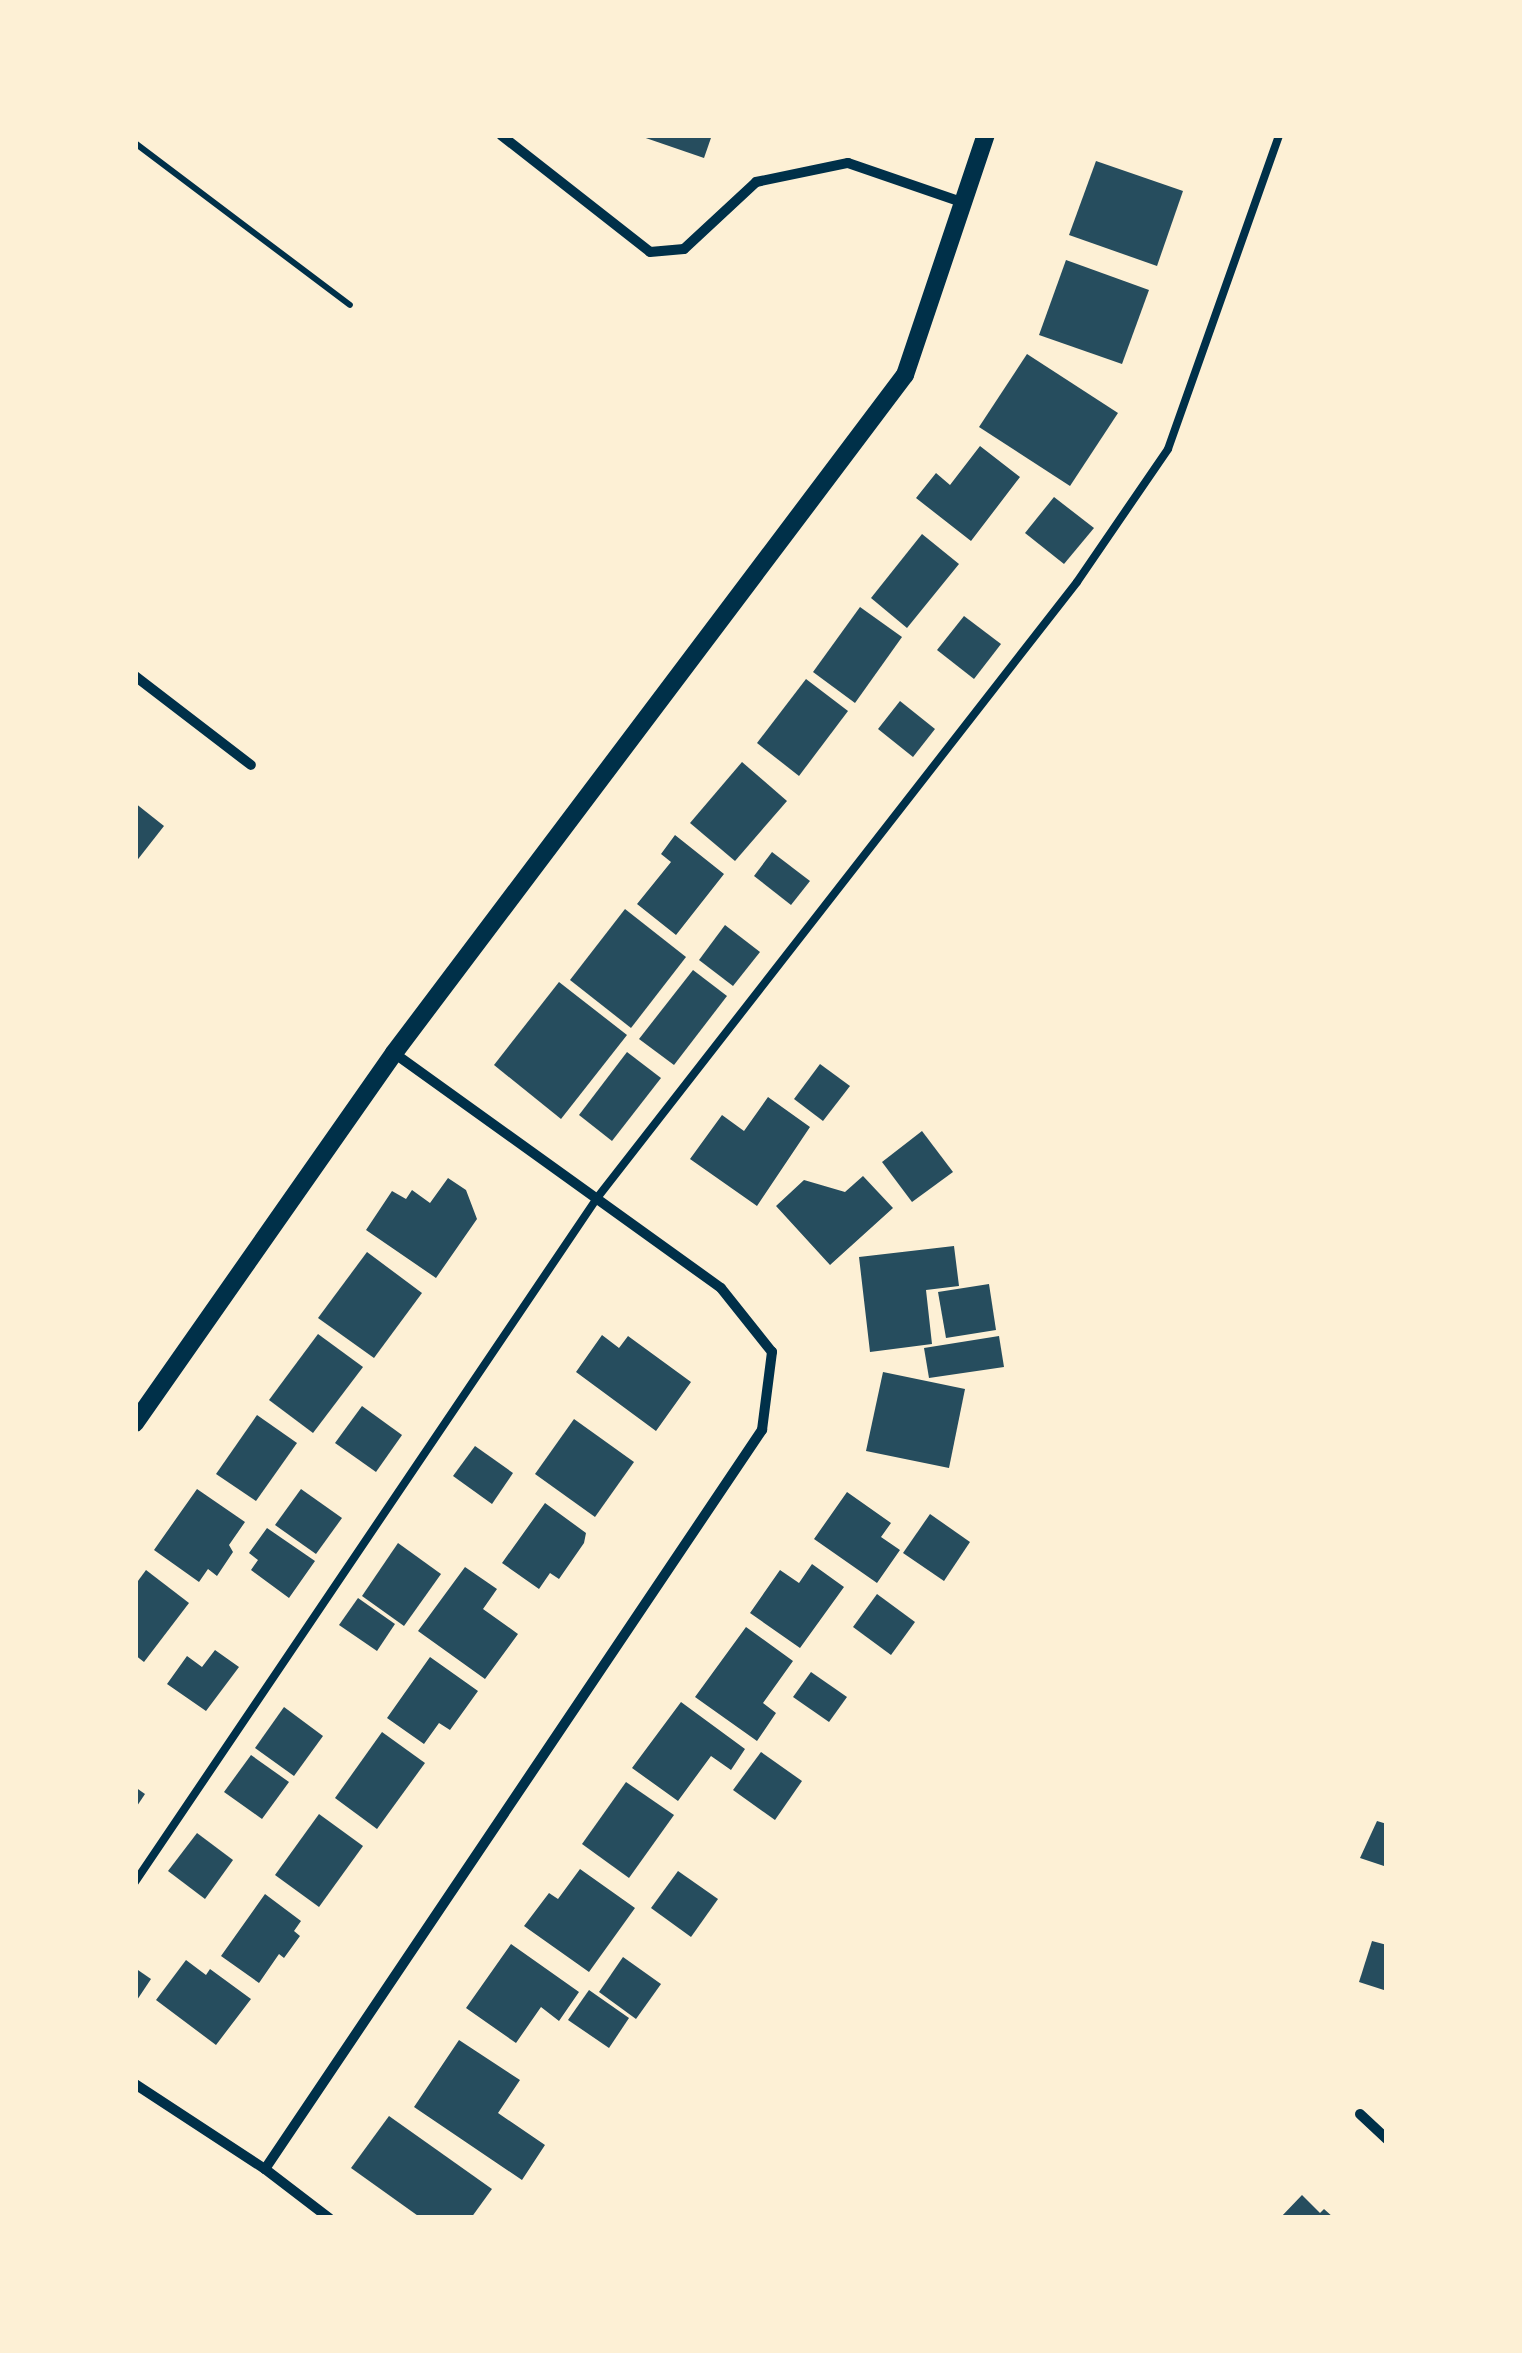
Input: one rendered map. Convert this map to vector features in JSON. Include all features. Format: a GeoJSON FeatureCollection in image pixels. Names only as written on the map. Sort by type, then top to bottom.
{"type":"FeatureCollection","features":[{"type":"Feature","properties":{"kind":"street"},"geometry":{"type":"LineString","coordinates":[[502,135],[650,252],[684,249],[756,182],[848,163],[964,203]]}},
{"type":"Feature","properties":{"kind":"street"},"geometry":{"type":"LineString","coordinates":[[135,1422],[394,1053],[905,375],[986,135]]}},
{"type":"Feature","properties":{"kind":"street"},"geometry":{"type":"LineString","coordinates":[[135,676],[251,766]]}},
{"type":"Feature","properties":{"kind":"street"},"geometry":{"type":"LineString","coordinates":[[265,2169],[762,1430],[772,1352],[721,1288],[394,1053]]}},
{"type":"Feature","properties":{"kind":"street"},"geometry":{"type":"LineString","coordinates":[[135,2084],[265,2169],[329,2218]]}},
{"type":"Feature","properties":{"kind":"street"},"geometry":{"type":"LineString","coordinates":[[1360,2114],[1387,2139]]}},
{"type":"Feature","properties":{"kind":"lane"},"geometry":{"type":"LineString","coordinates":[[135,1882],[597,1198],[1077,582],[1168,449],[1279,135]]}},
{"type":"Feature","properties":{"kind":"path"},"geometry":{"type":"LineString","coordinates":[[135,142],[350,305]]}},
{"type":"Feature","properties":{"kind":"building"},"geometry":{"type":"Polygon","coordinates":[[[637,135],[712,135],[704,158],[637,135]]]}},
{"type":"Feature","properties":{"kind":"building"},"geometry":{"type":"Polygon","coordinates":[[[1096,161],[1183,191],[1157,266],[1069,235],[1096,161]]]}},
{"type":"Feature","properties":{"kind":"building"},"geometry":{"type":"Polygon","coordinates":[[[1066,260],[1149,290],[1122,364],[1039,335],[1066,260]]]}},
{"type":"Feature","properties":{"kind":"building"},"geometry":{"type":"Polygon","coordinates":[[[1027,354],[1118,413],[1070,486],[979,427],[1027,354]]]}},
{"type":"Feature","properties":{"kind":"building"},"geometry":{"type":"Polygon","coordinates":[[[980,446],[1020,477],[971,541],[916,498],[936,473],[950,485],[980,446]]]}},
{"type":"Feature","properties":{"kind":"building"},"geometry":{"type":"Polygon","coordinates":[[[1054,497],[1094,528],[1064,564],[1025,533],[1054,497]]]}},
{"type":"Feature","properties":{"kind":"building"},"geometry":{"type":"Polygon","coordinates":[[[922,534],[959,564],[907,628],[871,598],[922,534]]]}},
{"type":"Feature","properties":{"kind":"building"},"geometry":{"type":"Polygon","coordinates":[[[860,607],[902,637],[855,703],[813,672],[860,607]]]}},
{"type":"Feature","properties":{"kind":"building"},"geometry":{"type":"Polygon","coordinates":[[[964,616],[1001,644],[974,679],[937,650],[964,616]]]}},
{"type":"Feature","properties":{"kind":"building"},"geometry":{"type":"Polygon","coordinates":[[[806,679],[848,711],[799,776],[757,743],[806,679]]]}},
{"type":"Feature","properties":{"kind":"building"},"geometry":{"type":"Polygon","coordinates":[[[900,701],[935,729],[913,757],[878,729],[900,701]]]}},
{"type":"Feature","properties":{"kind":"building"},"geometry":{"type":"Polygon","coordinates":[[[742,762],[787,801],[735,861],[690,823],[742,762]]]}},
{"type":"Feature","properties":{"kind":"building"},"geometry":{"type":"Polygon","coordinates":[[[135,803],[164,826],[135,863],[135,803]]]}},
{"type":"Feature","properties":{"kind":"building"},"geometry":{"type":"Polygon","coordinates":[[[675,835],[724,874],[676,935],[637,904],[671,862],[661,854],[675,835]]]}},
{"type":"Feature","properties":{"kind":"building"},"geometry":{"type":"Polygon","coordinates":[[[772,852],[810,881],[791,905],[754,876],[772,852]]]}},
{"type":"Feature","properties":{"kind":"building"},"geometry":{"type":"Polygon","coordinates":[[[625,909],[686,957],[631,1028],[570,980],[625,909]]]}},
{"type":"Feature","properties":{"kind":"building"},"geometry":{"type":"Polygon","coordinates":[[[725,925],[760,952],[733,986],[699,960],[725,925]]]}},
{"type":"Feature","properties":{"kind":"building"},"geometry":{"type":"Polygon","coordinates":[[[693,970],[727,996],[674,1065],[639,1039],[693,970]]]}},
{"type":"Feature","properties":{"kind":"building"},"geometry":{"type":"Polygon","coordinates":[[[559,982],[627,1035],[561,1119],[494,1065],[559,982]]]}},
{"type":"Feature","properties":{"kind":"building"},"geometry":{"type":"Polygon","coordinates":[[[627,1052],[661,1078],[612,1141],[579,1115],[627,1052]]]}},
{"type":"Feature","properties":{"kind":"building"},"geometry":{"type":"Polygon","coordinates":[[[820,1064],[850,1086],[823,1121],[794,1099],[820,1064]]]}},
{"type":"Feature","properties":{"kind":"building"},"geometry":{"type":"Polygon","coordinates":[[[768,1097],[810,1127],[757,1206],[690,1159],[722,1115],[744,1131],[768,1097]]]}},
{"type":"Feature","properties":{"kind":"building"},"geometry":{"type":"Polygon","coordinates":[[[922,1131],[953,1172],[912,1202],[882,1162],[922,1131]]]}},
{"type":"Feature","properties":{"kind":"building"},"geometry":{"type":"Polygon","coordinates":[[[863,1176],[893,1208],[830,1265],[776,1206],[804,1180],[845,1192],[863,1176]]]}},
{"type":"Feature","properties":{"kind":"building"},"geometry":{"type":"Polygon","coordinates":[[[448,1178],[466,1190],[477,1219],[436,1278],[366,1230],[392,1191],[406,1199],[412,1190],[430,1203],[448,1178]]]}},
{"type":"Feature","properties":{"kind":"building"},"geometry":{"type":"Polygon","coordinates":[[[954,1246],[959,1286],[926,1290],[932,1344],[870,1352],[859,1257],[954,1246]]]}},
{"type":"Feature","properties":{"kind":"building"},"geometry":{"type":"Polygon","coordinates":[[[367,1252],[422,1293],[374,1358],[318,1318],[367,1252]]]}},
{"type":"Feature","properties":{"kind":"building"},"geometry":{"type":"Polygon","coordinates":[[[989,1284],[996,1330],[946,1338],[938,1292],[989,1284]]]}},
{"type":"Feature","properties":{"kind":"building"},"geometry":{"type":"Polygon","coordinates":[[[318,1334],[363,1367],[313,1433],[269,1400],[318,1334]]]}},
{"type":"Feature","properties":{"kind":"building"},"geometry":{"type":"Polygon","coordinates":[[[602,1335],[619,1348],[628,1336],[691,1382],[656,1431],[576,1372],[602,1335]]]}},
{"type":"Feature","properties":{"kind":"building"},"geometry":{"type":"Polygon","coordinates":[[[999,1336],[1004,1367],[929,1378],[924,1348],[999,1336]]]}},
{"type":"Feature","properties":{"kind":"building"},"geometry":{"type":"Polygon","coordinates":[[[883,1372],[965,1389],[949,1468],[866,1451],[883,1372]]]}},
{"type":"Feature","properties":{"kind":"building"},"geometry":{"type":"Polygon","coordinates":[[[362,1406],[402,1435],[376,1472],[335,1443],[362,1406]]]}},
{"type":"Feature","properties":{"kind":"building"},"geometry":{"type":"Polygon","coordinates":[[[257,1415],[297,1443],[256,1501],[216,1474],[257,1415]]]}},
{"type":"Feature","properties":{"kind":"building"},"geometry":{"type":"Polygon","coordinates":[[[574,1419],[634,1462],[595,1517],[535,1474],[574,1419]]]}},
{"type":"Feature","properties":{"kind":"building"},"geometry":{"type":"Polygon","coordinates":[[[475,1446],[513,1473],[492,1504],[453,1476],[475,1446]]]}},
{"type":"Feature","properties":{"kind":"building"},"geometry":{"type":"Polygon","coordinates":[[[197,1489],[245,1522],[229,1545],[233,1552],[217,1576],[208,1569],[199,1582],[154,1550],[197,1489]]]}},
{"type":"Feature","properties":{"kind":"building"},"geometry":{"type":"Polygon","coordinates":[[[301,1489],[342,1518],[316,1554],[275,1525],[301,1489]]]}},
{"type":"Feature","properties":{"kind":"building"},"geometry":{"type":"Polygon","coordinates":[[[847,1492],[891,1523],[881,1537],[900,1550],[877,1583],[814,1539],[847,1492]]]}},
{"type":"Feature","properties":{"kind":"building"},"geometry":{"type":"Polygon","coordinates":[[[545,1503],[586,1533],[584,1543],[559,1579],[550,1573],[539,1589],[502,1563],[545,1503]]]}},
{"type":"Feature","properties":{"kind":"building"},"geometry":{"type":"Polygon","coordinates":[[[930,1514],[970,1542],[944,1581],[903,1553],[930,1514]]]}},
{"type":"Feature","properties":{"kind":"building"},"geometry":{"type":"Polygon","coordinates":[[[267,1528],[315,1561],[289,1598],[251,1570],[258,1560],[249,1553],[267,1528]]]}},
{"type":"Feature","properties":{"kind":"building"},"geometry":{"type":"Polygon","coordinates":[[[398,1543],[441,1574],[404,1626],[362,1596],[398,1543]]]}},
{"type":"Feature","properties":{"kind":"building"},"geometry":{"type":"Polygon","coordinates":[[[812,1564],[844,1587],[800,1648],[750,1613],[780,1570],[799,1583],[812,1564]]]}},
{"type":"Feature","properties":{"kind":"building"},"geometry":{"type":"Polygon","coordinates":[[[465,1567],[497,1589],[483,1609],[518,1634],[485,1679],[418,1631],[465,1567]]]}},
{"type":"Feature","properties":{"kind":"building"},"geometry":{"type":"Polygon","coordinates":[[[146,1570],[189,1603],[144,1662],[135,1655],[135,1585],[146,1570]]]}},
{"type":"Feature","properties":{"kind":"building"},"geometry":{"type":"Polygon","coordinates":[[[877,1594],[915,1622],[891,1655],[853,1627],[877,1594]]]}},
{"type":"Feature","properties":{"kind":"building"},"geometry":{"type":"Polygon","coordinates":[[[358,1598],[395,1624],[377,1651],[339,1625],[358,1598]]]}},
{"type":"Feature","properties":{"kind":"building"},"geometry":{"type":"Polygon","coordinates":[[[746,1627],[793,1661],[763,1703],[776,1713],[757,1741],[695,1697],[746,1627]]]}},
{"type":"Feature","properties":{"kind":"building"},"geometry":{"type":"Polygon","coordinates":[[[215,1650],[239,1667],[206,1711],[167,1684],[187,1656],[202,1667],[215,1650]]]}},
{"type":"Feature","properties":{"kind":"building"},"geometry":{"type":"Polygon","coordinates":[[[430,1657],[478,1691],[450,1730],[439,1723],[424,1744],[387,1718],[430,1657]]]}},
{"type":"Feature","properties":{"kind":"building"},"geometry":{"type":"Polygon","coordinates":[[[811,1672],[847,1697],[829,1722],[793,1697],[811,1672]]]}},
{"type":"Feature","properties":{"kind":"building"},"geometry":{"type":"Polygon","coordinates":[[[681,1702],[745,1749],[731,1770],[711,1756],[678,1801],[632,1768],[681,1702]]]}},
{"type":"Feature","properties":{"kind":"building"},"geometry":{"type":"Polygon","coordinates":[[[284,1707],[323,1736],[294,1776],[255,1748],[284,1707]]]}},
{"type":"Feature","properties":{"kind":"building"},"geometry":{"type":"Polygon","coordinates":[[[382,1732],[425,1763],[377,1829],[335,1798],[382,1732]]]}},
{"type":"Feature","properties":{"kind":"building"},"geometry":{"type":"Polygon","coordinates":[[[761,1752],[802,1781],[775,1820],[733,1790],[761,1752]]]}},
{"type":"Feature","properties":{"kind":"building"},"geometry":{"type":"Polygon","coordinates":[[[251,1755],[289,1782],[262,1819],[224,1792],[251,1755]]]}},
{"type":"Feature","properties":{"kind":"building"},"geometry":{"type":"Polygon","coordinates":[[[626,1782],[674,1815],[629,1878],[582,1844],[626,1782]]]}},
{"type":"Feature","properties":{"kind":"building"},"geometry":{"type":"Polygon","coordinates":[[[135,1787],[145,1794],[135,1809],[135,1787]]]}},
{"type":"Feature","properties":{"kind":"building"},"geometry":{"type":"Polygon","coordinates":[[[319,1814],[363,1846],[319,1907],[275,1875],[319,1814]]]}},
{"type":"Feature","properties":{"kind":"building"},"geometry":{"type":"Polygon","coordinates":[[[1377,1821],[1387,1824],[1387,1867],[1360,1858],[1377,1821]]]}},
{"type":"Feature","properties":{"kind":"building"},"geometry":{"type":"Polygon","coordinates":[[[197,1833],[233,1860],[205,1899],[168,1871],[197,1833]]]}},
{"type":"Feature","properties":{"kind":"building"},"geometry":{"type":"Polygon","coordinates":[[[580,1869],[635,1908],[589,1972],[524,1926],[549,1893],[558,1899],[580,1869]]]}},
{"type":"Feature","properties":{"kind":"building"},"geometry":{"type":"Polygon","coordinates":[[[678,1871],[718,1899],[691,1937],[651,1908],[678,1871]]]}},
{"type":"Feature","properties":{"kind":"building"},"geometry":{"type":"Polygon","coordinates":[[[265,1894],[301,1921],[294,1931],[300,1936],[284,1958],[279,1954],[259,1983],[221,1956],[265,1894]]]}},
{"type":"Feature","properties":{"kind":"building"},"geometry":{"type":"Polygon","coordinates":[[[1372,1941],[1387,1945],[1387,1991],[1359,1982],[1372,1941]]]}},
{"type":"Feature","properties":{"kind":"building"},"geometry":{"type":"Polygon","coordinates":[[[511,1944],[579,1992],[559,2021],[541,2007],[516,2043],[466,2008],[511,1944]]]}},
{"type":"Feature","properties":{"kind":"building"},"geometry":{"type":"Polygon","coordinates":[[[623,1957],[661,1984],[636,2019],[599,1992],[623,1957]]]}},
{"type":"Feature","properties":{"kind":"building"},"geometry":{"type":"Polygon","coordinates":[[[186,1960],[206,1975],[210,1969],[251,1999],[216,2045],[156,2000],[186,1960]]]}},
{"type":"Feature","properties":{"kind":"building"},"geometry":{"type":"Polygon","coordinates":[[[135,1968],[151,1979],[135,2003],[135,1968]]]}},
{"type":"Feature","properties":{"kind":"building"},"geometry":{"type":"Polygon","coordinates":[[[589,1990],[629,2018],[609,2048],[568,2020],[589,1990]]]}},
{"type":"Feature","properties":{"kind":"building"},"geometry":{"type":"Polygon","coordinates":[[[459,2040],[520,2080],[498,2113],[545,2145],[522,2180],[414,2107],[459,2040]]]}},
{"type":"Feature","properties":{"kind":"building"},"geometry":{"type":"Polygon","coordinates":[[[389,2116],[492,2189],[471,2218],[421,2218],[351,2168],[389,2116]]]}},
{"type":"Feature","properties":{"kind":"building"},"geometry":{"type":"Polygon","coordinates":[[[1302,2195],[1320,2213],[1324,2209],[1334,2218],[1280,2218],[1302,2195]]]}}]}
